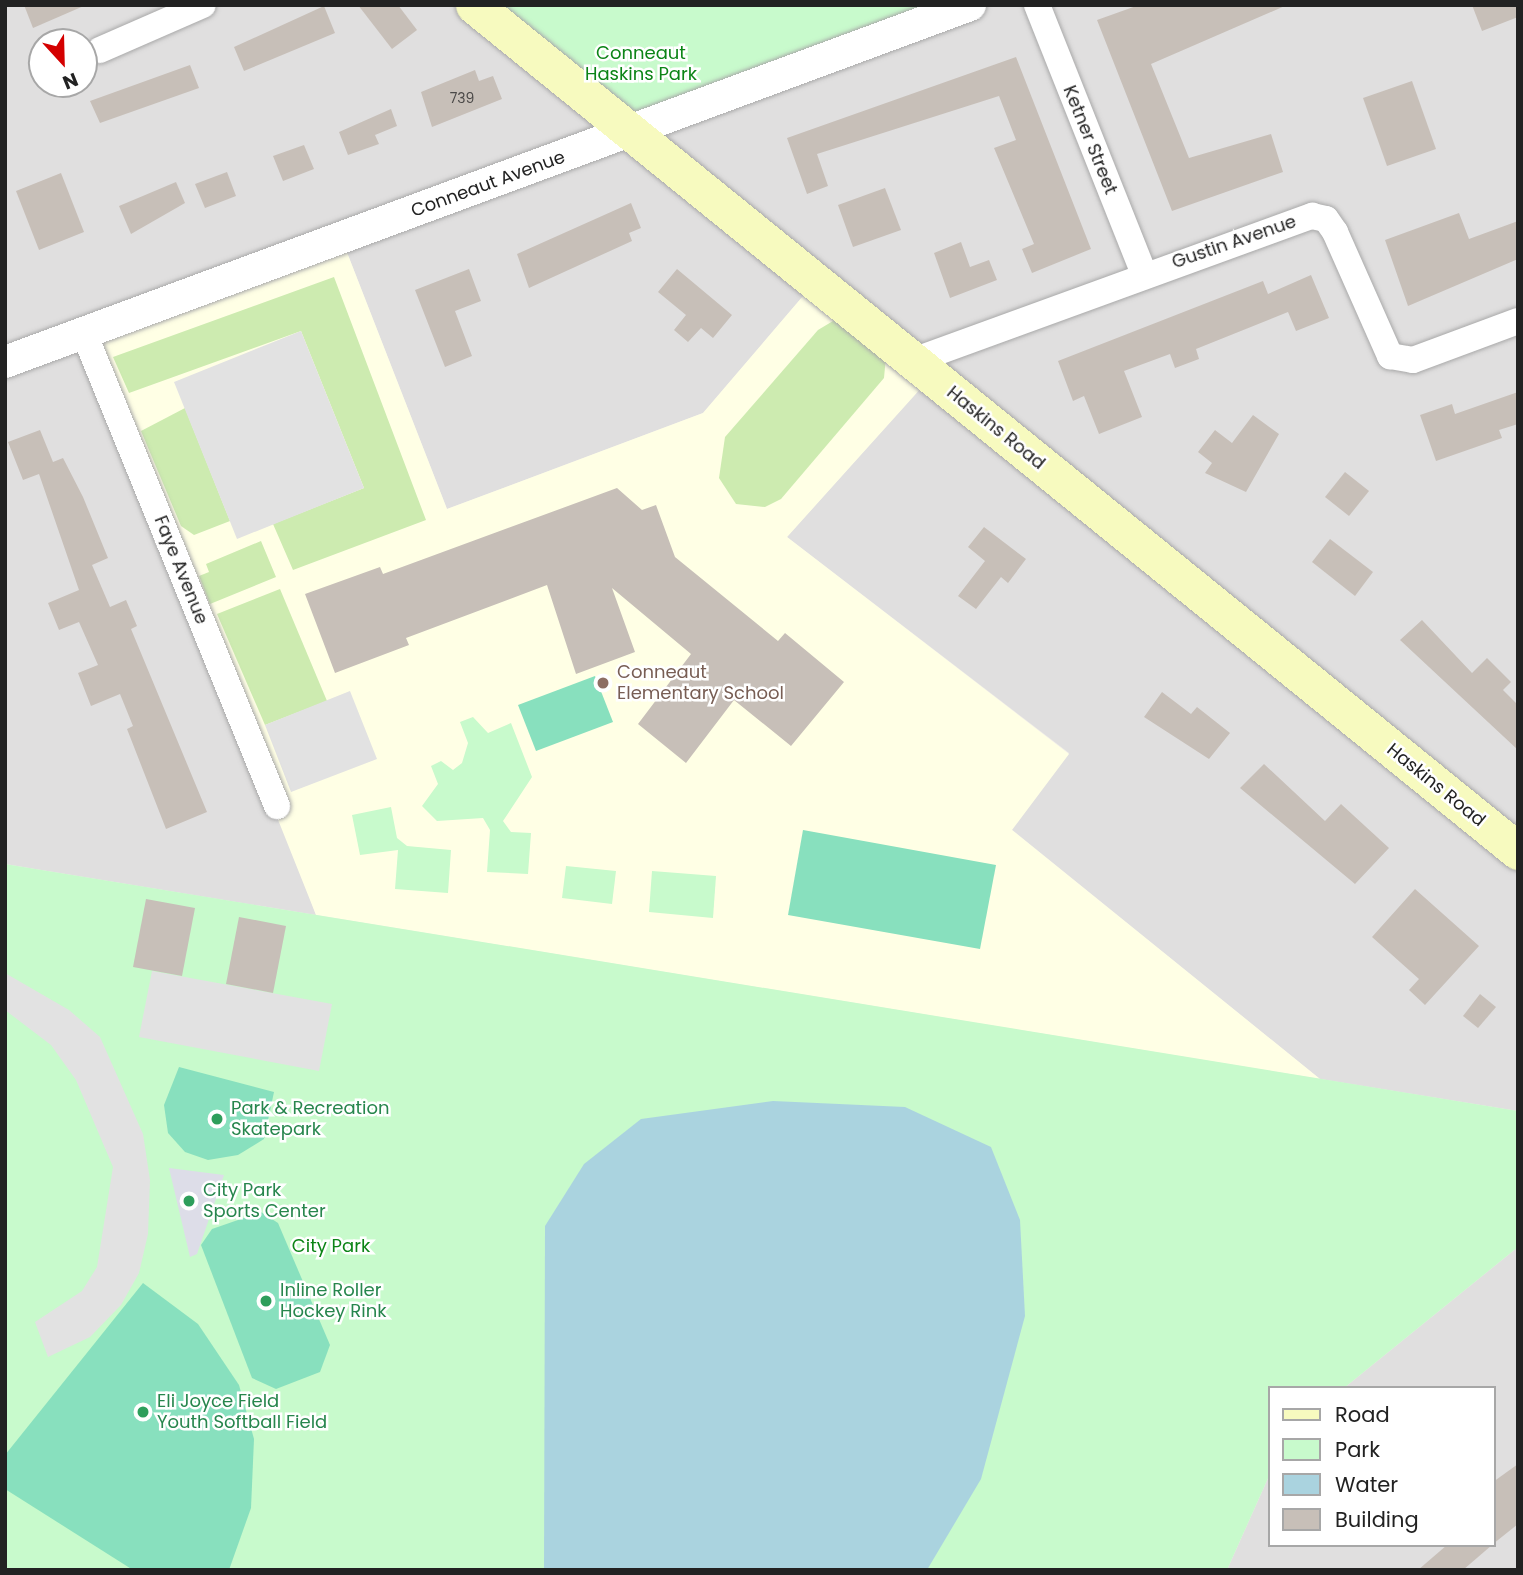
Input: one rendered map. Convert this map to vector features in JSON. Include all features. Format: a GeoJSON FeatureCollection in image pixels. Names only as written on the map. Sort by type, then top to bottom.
{"type":"FeatureCollection","features":[{"type":"Feature","properties":{"kind":"main road","name":"Haskins Road"},"geometry":{"type":"LineString","coordinates":[[474,5],[1518,851]]}},
{"type":"Feature","properties":{"kind":"street"},"geometry":{"type":"LineString","coordinates":[[100,50],[203,5]]}},
{"type":"Feature","properties":{"kind":"street","name":"Conneaut Avenue"},"geometry":{"type":"LineString","coordinates":[[5,362],[970,5]]}},
{"type":"Feature","properties":{"kind":"street","name":"Ketner Street"},"geometry":{"type":"LineString","coordinates":[[1037,5],[1144,274]]}},
{"type":"Feature","properties":{"kind":"street","name":"Gustin Avenue"},"geometry":{"type":"LineString","coordinates":[[913,361],[1144,274],[1312,216],[1326,219],[1335,232],[1391,356],[1413,360],[1518,321]]}},
{"type":"Feature","properties":{"kind":"street","name":"Faye Avenue"},"geometry":{"type":"LineString","coordinates":[[84,333],[277,806]]}},
{"type":"Feature","properties":{"kind":"shaded area"},"geometry":{"type":"Polygon","coordinates":[[[5,5],[1518,5],[1518,1111],[1320,1079],[1011,829],[1069,753],[787,537],[931,376],[815,282],[703,413],[447,509],[341,237],[277,806],[316,915],[5,864],[5,5]]]}},
{"type":"Feature","properties":{"kind":"shaded area","name":"Conneaut Elementary School"},"geometry":{"type":"Polygon","coordinates":[[[341,237],[447,509],[703,413],[815,282],[932,376],[787,537],[1069,754],[1012,830],[1320,1079],[316,915],[84,333],[341,237]]]}},
{"type":"Feature","properties":{"kind":"shaded area"},"geometry":{"type":"Polygon","coordinates":[[[301,331],[364,488],[237,539],[174,382],[301,331]]]}},
{"type":"Feature","properties":{"kind":"shaded area"},"geometry":{"type":"Polygon","coordinates":[[[350,691],[377,759],[291,792],[265,725],[350,691]]]}},
{"type":"Feature","properties":{"kind":"shaded area"},"geometry":{"type":"Polygon","coordinates":[[[152,971],[332,1004],[319,1071],[139,1037],[152,971]]]}},
{"type":"Feature","properties":{"kind":"shaded area"},"geometry":{"type":"Polygon","coordinates":[[[5,973],[69,1010],[100,1037],[143,1134],[150,1180],[148,1234],[139,1273],[121,1305],[90,1337],[48,1357],[35,1322],[82,1291],[97,1267],[113,1167],[76,1080],[51,1045],[5,1010],[5,973]]]}},
{"type":"Feature","properties":{"kind":"shaded area"},"geometry":{"type":"Polygon","coordinates":[[[169,1168],[224,1175],[197,1254],[190,1257],[169,1168]]]}},
{"type":"Feature","properties":{"kind":"shaded area"},"geometry":{"type":"Polygon","coordinates":[[[1518,1247],[1518,1570],[1227,1570],[1268,1478],[1268,1547],[1495,1547],[1495,1386],[1346,1386],[1518,1247]]]}},
{"type":"Feature","properties":{"kind":"green space","name":"Conneaut Haskins Park"},"geometry":{"type":"Polygon","coordinates":[[[474,5],[970,5],[629,131],[474,5]]]}},
{"type":"Feature","properties":{"kind":"green space"},"geometry":{"type":"Polygon","coordinates":[[[334,277],[426,520],[293,570],[273,524],[364,488],[301,331],[129,393],[113,357],[334,277]]]}},
{"type":"Feature","properties":{"kind":"green space"},"geometry":{"type":"Polygon","coordinates":[[[838,318],[886,356],[884,378],[781,499],[765,507],[736,504],[719,478],[725,437],[818,330],[838,318]]]}},
{"type":"Feature","properties":{"kind":"green space"},"geometry":{"type":"Polygon","coordinates":[[[185,408],[230,521],[194,535],[181,526],[141,431],[185,408]]]}},
{"type":"Feature","properties":{"kind":"green space"},"geometry":{"type":"Polygon","coordinates":[[[261,541],[276,577],[210,604],[199,576],[209,572],[206,564],[261,541]]]}},
{"type":"Feature","properties":{"kind":"green space"},"geometry":{"type":"Polygon","coordinates":[[[280,589],[327,701],[265,725],[217,614],[280,589]]]}},
{"type":"Feature","properties":{"kind":"green space"},"geometry":{"type":"Polygon","coordinates":[[[595,676],[613,722],[536,751],[518,705],[595,676]]]}},
{"type":"Feature","properties":{"kind":"green space"},"geometry":{"type":"Polygon","coordinates":[[[473,717],[488,733],[511,723],[532,777],[503,821],[511,832],[531,833],[528,874],[487,872],[490,830],[483,818],[437,821],[422,806],[438,784],[431,766],[441,761],[453,770],[462,763],[468,743],[460,722],[473,717]]]}},
{"type":"Feature","properties":{"kind":"green space"},"geometry":{"type":"Polygon","coordinates":[[[391,807],[397,838],[407,846],[451,850],[448,893],[395,889],[398,850],[360,855],[352,815],[391,807]]]}},
{"type":"Feature","properties":{"kind":"green space"},"geometry":{"type":"Polygon","coordinates":[[[803,830],[996,865],[980,949],[788,915],[803,830]]]}},
{"type":"Feature","properties":{"kind":"green space","name":"City Park"},"geometry":{"type":"Polygon","coordinates":[[[5,864],[1518,1111],[1518,1247],[1346,1386],[1268,1386],[1268,1478],[1227,1570],[5,1570],[5,864]]]}},
{"type":"Feature","properties":{"kind":"green space"},"geometry":{"type":"Polygon","coordinates":[[[566,866],[616,871],[612,904],[562,898],[566,866]]]}},
{"type":"Feature","properties":{"kind":"green space"},"geometry":{"type":"Polygon","coordinates":[[[652,871],[716,876],[713,918],[649,912],[652,871]]]}},
{"type":"Feature","properties":{"kind":"green space","name":"Park & Recreation Skatepark"},"geometry":{"type":"Polygon","coordinates":[[[179,1067],[274,1092],[264,1139],[238,1155],[208,1160],[185,1152],[168,1133],[164,1105],[179,1067]]]}},
{"type":"Feature","properties":{"kind":"green space","name":"Inline Roller Hockey Rink"},"geometry":{"type":"Polygon","coordinates":[[[261,1212],[278,1223],[330,1345],[320,1372],[276,1389],[252,1378],[201,1245],[212,1229],[261,1212]]]}},
{"type":"Feature","properties":{"kind":"green space","name":"Eli Joyce Field Youth Softball Field"},"geometry":{"type":"Polygon","coordinates":[[[143,1283],[198,1324],[239,1385],[254,1439],[251,1508],[229,1570],[133,1570],[5,1489],[5,1455],[143,1283]]]}},
{"type":"Feature","properties":{"kind":"water"},"geometry":{"type":"Polygon","coordinates":[[[773,1101],[905,1107],[991,1147],[1020,1220],[1025,1316],[981,1479],[927,1570],[544,1570],[545,1226],[584,1164],[641,1119],[773,1101]]]}},
{"type":"Feature","properties":{"kind":"building"},"geometry":{"type":"Polygon","coordinates":[[[24,5],[86,5],[33,28],[24,5]]]}},
{"type":"Feature","properties":{"kind":"building"},"geometry":{"type":"Polygon","coordinates":[[[358,5],[398,5],[417,30],[392,49],[358,5]]]}},
{"type":"Feature","properties":{"kind":"building"},"geometry":{"type":"Polygon","coordinates":[[[1139,5],[1287,5],[1151,64],[1189,158],[1271,134],[1283,172],[1172,211],[1097,20],[1139,5]]]}},
{"type":"Feature","properties":{"kind":"building"},"geometry":{"type":"Polygon","coordinates":[[[1472,5],[1518,5],[1518,17],[1482,31],[1472,5]]]}},
{"type":"Feature","properties":{"kind":"building"},"geometry":{"type":"Polygon","coordinates":[[[324,6],[335,33],[244,71],[234,47],[324,6]]]}},
{"type":"Feature","properties":{"kind":"building"},"geometry":{"type":"Polygon","coordinates":[[[1016,57],[1091,249],[1032,273],[1022,249],[1034,244],[994,148],[1016,140],[999,96],[817,154],[828,186],[807,194],[787,138],[1016,57]]]}},
{"type":"Feature","properties":{"kind":"building"},"geometry":{"type":"Polygon","coordinates":[[[190,65],[199,88],[100,123],[90,101],[190,65]]]}},
{"type":"Feature","properties":{"kind":"building"},"geometry":{"type":"Polygon","coordinates":[[[475,70],[479,81],[493,76],[502,99],[432,127],[421,92],[475,70]]]}},
{"type":"Feature","properties":{"kind":"building"},"geometry":{"type":"Polygon","coordinates":[[[1412,81],[1436,149],[1387,166],[1363,98],[1412,81]]]}},
{"type":"Feature","properties":{"kind":"building"},"geometry":{"type":"Polygon","coordinates":[[[391,109],[397,126],[375,135],[379,144],[348,155],[339,132],[391,109]]]}},
{"type":"Feature","properties":{"kind":"building"},"geometry":{"type":"Polygon","coordinates":[[[304,145],[314,169],[283,181],[273,156],[304,145]]]}},
{"type":"Feature","properties":{"kind":"building"},"geometry":{"type":"Polygon","coordinates":[[[227,172],[236,196],[205,208],[195,184],[227,172]]]}},
{"type":"Feature","properties":{"kind":"building"},"geometry":{"type":"Polygon","coordinates":[[[61,173],[84,232],[39,250],[16,191],[61,173]]]}},
{"type":"Feature","properties":{"kind":"building"},"geometry":{"type":"Polygon","coordinates":[[[176,182],[185,203],[131,234],[119,206],[176,182]]]}},
{"type":"Feature","properties":{"kind":"building"},"geometry":{"type":"Polygon","coordinates":[[[885,188],[901,230],[853,247],[838,205],[885,188]]]}},
{"type":"Feature","properties":{"kind":"building"},"geometry":{"type":"Polygon","coordinates":[[[631,203],[641,228],[629,233],[632,241],[529,288],[517,254],[631,203]]]}},
{"type":"Feature","properties":{"kind":"building"},"geometry":{"type":"Polygon","coordinates":[[[1459,213],[1469,239],[1518,221],[1518,259],[1408,306],[1385,240],[1459,213]]]}},
{"type":"Feature","properties":{"kind":"building"},"geometry":{"type":"Polygon","coordinates":[[[961,242],[970,267],[989,260],[997,280],[950,298],[934,253],[961,242]]]}},
{"type":"Feature","properties":{"kind":"building"},"geometry":{"type":"Polygon","coordinates":[[[469,269],[481,301],[455,311],[472,356],[445,367],[415,290],[469,269]]]}},
{"type":"Feature","properties":{"kind":"building"},"geometry":{"type":"Polygon","coordinates":[[[677,269],[732,315],[713,338],[701,328],[688,342],[674,330],[686,315],[658,292],[677,269]]]}},
{"type":"Feature","properties":{"kind":"building"},"geometry":{"type":"Polygon","coordinates":[[[1311,275],[1329,318],[1296,331],[1288,312],[1196,349],[1199,359],[1175,368],[1170,354],[1124,371],[1142,417],[1099,434],[1084,396],[1073,401],[1058,361],[1263,281],[1268,294],[1311,275]]]}},
{"type":"Feature","properties":{"kind":"building"},"geometry":{"type":"Polygon","coordinates":[[[1518,392],[1518,424],[1499,430],[1502,438],[1436,461],[1420,415],[1452,404],[1455,414],[1518,392]]]}},
{"type":"Feature","properties":{"kind":"building"},"geometry":{"type":"Polygon","coordinates":[[[1253,415],[1279,434],[1246,492],[1205,473],[1212,463],[1198,452],[1215,430],[1232,443],[1253,415]]]}},
{"type":"Feature","properties":{"kind":"building"},"geometry":{"type":"Polygon","coordinates":[[[40,430],[53,462],[63,458],[83,497],[108,558],[92,565],[110,607],[126,600],[137,626],[131,629],[207,812],[166,829],[127,729],[133,726],[120,694],[91,706],[78,673],[98,665],[79,622],[59,630],[48,603],[79,590],[39,474],[23,480],[8,442],[40,430]]]}},
{"type":"Feature","properties":{"kind":"building"},"geometry":{"type":"Polygon","coordinates":[[[1345,472],[1369,491],[1349,516],[1325,497],[1345,472]]]}},
{"type":"Feature","properties":{"kind":"building"},"geometry":{"type":"Polygon","coordinates":[[[617,488],[642,510],[656,505],[675,557],[778,641],[785,633],[844,682],[791,746],[734,700],[686,763],[638,724],[691,654],[612,588],[635,652],[576,674],[547,585],[406,638],[409,645],[335,673],[305,594],[380,567],[383,574],[617,488]]]}},
{"type":"Feature","properties":{"kind":"building"},"geometry":{"type":"Polygon","coordinates":[[[984,527],[1026,559],[1008,583],[1001,577],[976,609],[958,596],[985,561],[968,547],[984,527]]]}},
{"type":"Feature","properties":{"kind":"building"},"geometry":{"type":"Polygon","coordinates":[[[1330,539],[1373,572],[1355,596],[1312,562],[1330,539]]]}},
{"type":"Feature","properties":{"kind":"building"},"geometry":{"type":"Polygon","coordinates":[[[1422,620],[1472,673],[1487,658],[1511,682],[1503,690],[1518,705],[1518,750],[1400,640],[1422,620]]]}},
{"type":"Feature","properties":{"kind":"building"},"geometry":{"type":"Polygon","coordinates":[[[1162,692],[1191,714],[1197,707],[1230,733],[1209,759],[1144,717],[1162,692]]]}},
{"type":"Feature","properties":{"kind":"building"},"geometry":{"type":"Polygon","coordinates":[[[1264,764],[1325,821],[1341,804],[1389,848],[1355,884],[1240,788],[1264,764]]]}},
{"type":"Feature","properties":{"kind":"building"},"geometry":{"type":"Polygon","coordinates":[[[1415,889],[1479,946],[1425,1005],[1409,990],[1419,979],[1372,937],[1415,889]]]}},
{"type":"Feature","properties":{"kind":"building"},"geometry":{"type":"Polygon","coordinates":[[[146,899],[195,908],[182,976],[133,967],[146,899]]]}},
{"type":"Feature","properties":{"kind":"building"},"geometry":{"type":"Polygon","coordinates":[[[239,917],[286,926],[273,993],[226,984],[239,917]]]}},
{"type":"Feature","properties":{"kind":"building"},"geometry":{"type":"Polygon","coordinates":[[[1480,994],[1496,1007],[1478,1028],[1463,1016],[1480,994]]]}},
{"type":"Feature","properties":{"kind":"building"},"geometry":{"type":"Polygon","coordinates":[[[1518,1464],[1518,1524],[1495,1542],[1495,1481],[1518,1464]]]}},
{"type":"Feature","properties":{"kind":"building"},"geometry":{"type":"Polygon","coordinates":[[[1445,1547],[1490,1547],[1463,1570],[1418,1570],[1445,1547]]]}},
{"type":"Feature","properties":{"kind":"place","name":"Conneaut Elementary School"},"geometry":{"type":"Point","coordinates":[603,683]}},
{"type":"Feature","properties":{"kind":"place","name":"Park & Recreation Skatepark"},"geometry":{"type":"Point","coordinates":[217,1119]}},
{"type":"Feature","properties":{"kind":"place","name":"City Park Sports Center"},"geometry":{"type":"Point","coordinates":[189,1201]}},
{"type":"Feature","properties":{"kind":"place","name":"Inline Roller Hockey Rink"},"geometry":{"type":"Point","coordinates":[266,1301]}},
{"type":"Feature","properties":{"kind":"place","name":"Eli Joyce Field Youth Softball Field"},"geometry":{"type":"Point","coordinates":[143,1412]}}]}
